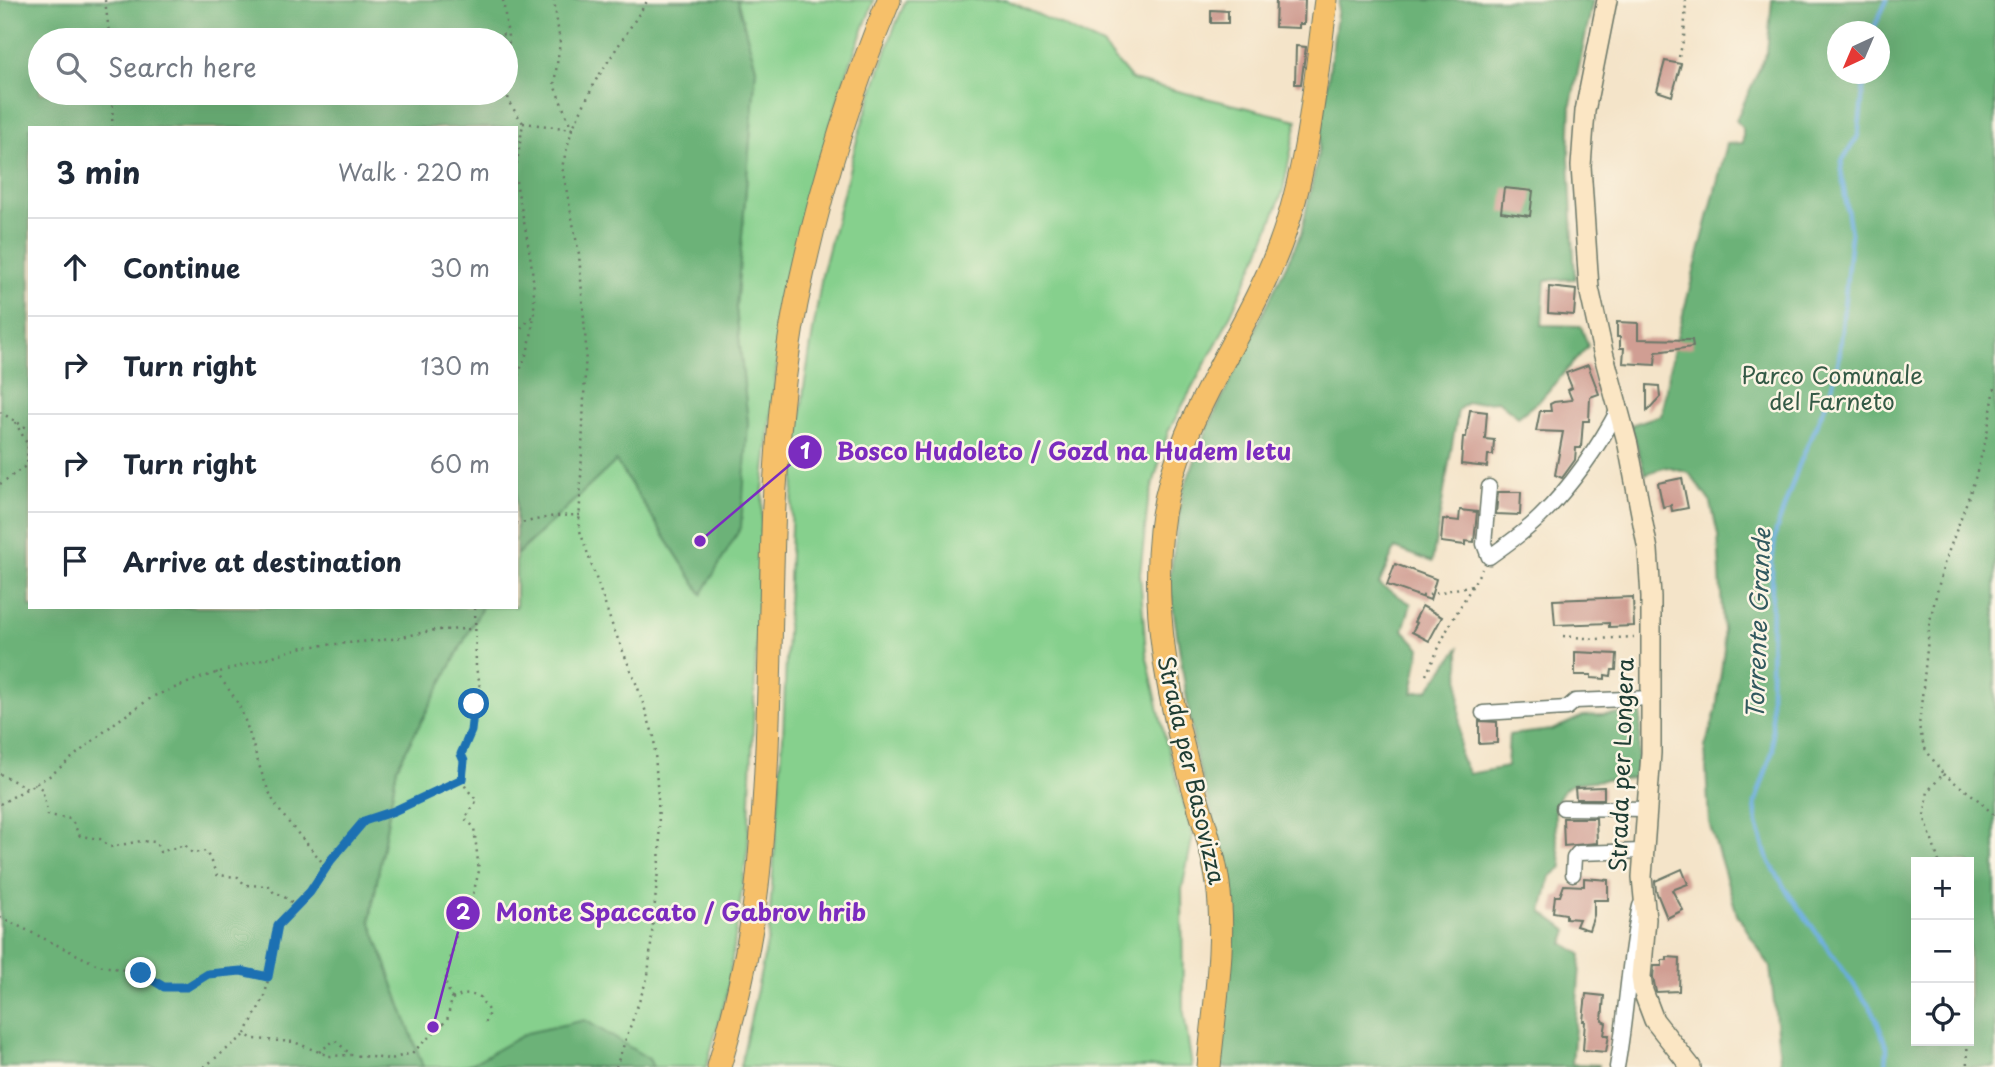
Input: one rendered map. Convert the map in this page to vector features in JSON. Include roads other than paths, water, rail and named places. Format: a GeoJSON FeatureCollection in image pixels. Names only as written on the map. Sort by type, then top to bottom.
{"type":"FeatureCollection","features":[{"type":"Feature","properties":{"kind":"main road"},"geometry":{"type":"LineString","coordinates":[[719,1067],[734,1018],[750,934],[761,842],[777,454],[796,306],[816,213],[835,150],[871,42],[889,0]]}},
{"type":"Feature","properties":{"kind":"main road","name":"Strada per Basovizza"},"geometry":{"type":"LineString","coordinates":[[1209,1067],[1219,950],[1219,894],[1213,858],[1188,769],[1166,669],[1158,573],[1161,530],[1177,457],[1191,424],[1268,274],[1288,220],[1304,159],[1326,0]]}},
{"type":"Feature","properties":{"kind":"street","name":"Strada per Longera"},"geometry":{"type":"LineString","coordinates":[[1606,0],[1584,111],[1581,166],[1589,288],[1603,352],[1629,445],[1647,550],[1651,698],[1648,809],[1643,850],[1642,896],[1646,919],[1641,977],[1643,991],[1654,1020],[1690,1067]]}},
{"type":"Feature","properties":{"kind":"street"},"geometry":{"type":"LineString","coordinates":[[1489,486],[1483,544],[1489,557],[1541,517],[1557,499],[1602,440],[1619,408]]}},
{"type":"Feature","properties":{"kind":"street"},"geometry":{"type":"LineString","coordinates":[[1483,713],[1567,708],[1575,701],[1651,698]]}},
{"type":"Feature","properties":{"kind":"street"},"geometry":{"type":"LineString","coordinates":[[1563,808],[1648,809]]}},
{"type":"Feature","properties":{"kind":"street"},"geometry":{"type":"LineString","coordinates":[[1573,874],[1574,858],[1578,853],[1643,850]]}},
{"type":"Feature","properties":{"kind":"street","name":"Strada per Longera"},"geometry":{"type":"LineString","coordinates":[[1617,1067],[1627,1005],[1633,935],[1642,896]]}},
{"type":"Feature","properties":{"kind":"waterway","name":"Torrente Grande"},"geometry":{"type":"LineString","coordinates":[[1877,21],[1887,0]]}},
{"type":"Feature","properties":{"kind":"waterway","name":"Torrente Grande"},"geometry":{"type":"LineString","coordinates":[[1864,84],[1858,136],[1842,161],[1841,170],[1851,234],[1839,359],[1830,394],[1799,465],[1776,531],[1772,562],[1773,750],[1755,803],[1757,824],[1767,857],[1786,890],[1874,1013],[1887,1048],[1886,1067]]}},
{"type":"Feature","properties":{"kind":"place","name":"Bosco Hudoleto / Gozd na Hudem letu"},"geometry":{"type":"Point","coordinates":[700,541]}},
{"type":"Feature","properties":{"kind":"place","name":"Monte Spaccato / Gabrov hrib"},"geometry":{"type":"Point","coordinates":[433,1027]}},
{"type":"Feature","properties":{"kind":"park label","name":"Parco Comunale del Farneto"},"geometry":{"type":"Point","coordinates":[1832,389]}}]}
